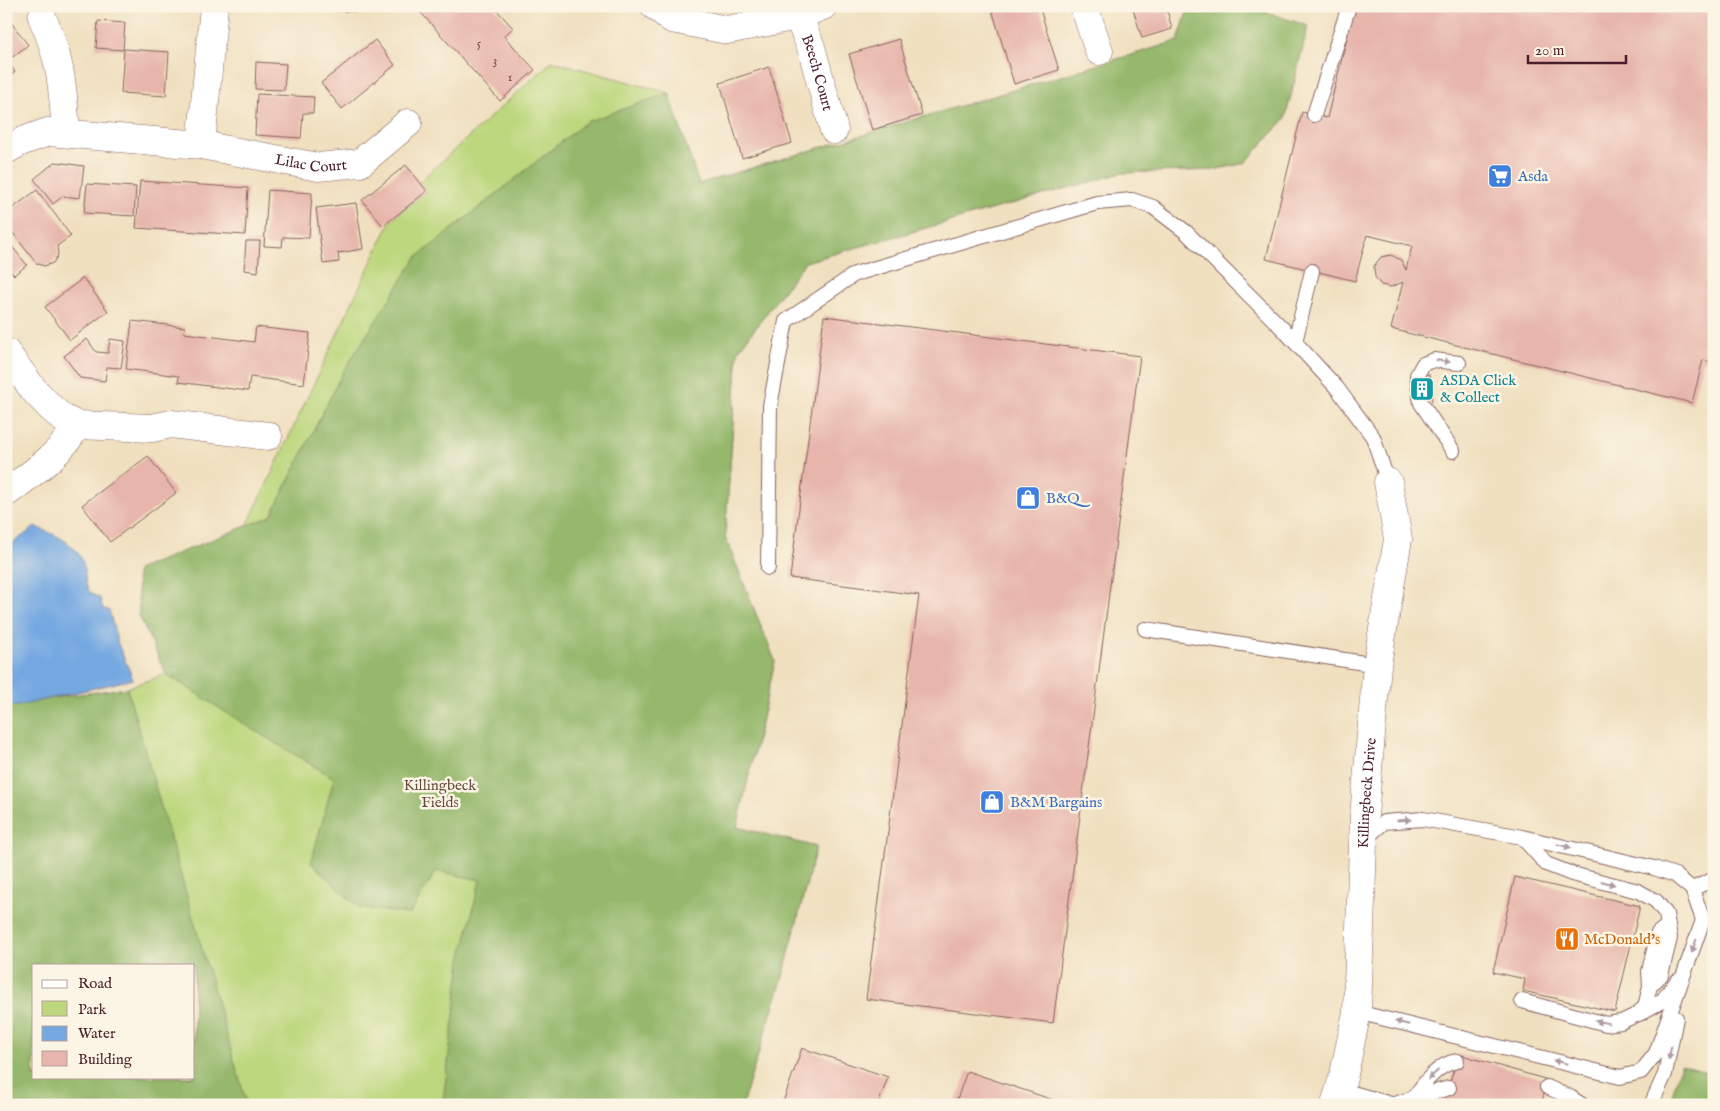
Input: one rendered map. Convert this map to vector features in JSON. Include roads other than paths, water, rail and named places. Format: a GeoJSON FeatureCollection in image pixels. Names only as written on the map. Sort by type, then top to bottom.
{"type":"FeatureCollection","features":[{"type":"Feature","properties":{"kind":"street"},"geometry":{"type":"LineString","coordinates":[[201,145],[214,6]]}},
{"type":"Feature","properties":{"kind":"street"},"geometry":{"type":"LineString","coordinates":[[655,6],[672,19],[727,30],[810,11]]}},
{"type":"Feature","properties":{"kind":"street"},"geometry":{"type":"LineString","coordinates":[[1084,6],[1099,52]]}},
{"type":"Feature","properties":{"kind":"street","name":"Beech Court"},"geometry":{"type":"LineString","coordinates":[[810,11],[810,47],[834,130]]}},
{"type":"Feature","properties":{"kind":"street"},"geometry":{"type":"LineString","coordinates":[[42,17],[53,40],[62,78],[66,133]]}},
{"type":"Feature","properties":{"kind":"street","name":"Lilac Court"},"geometry":{"type":"LineString","coordinates":[[6,150],[23,141],[48,132],[201,145],[318,167],[360,163],[408,123]]}},
{"type":"Feature","properties":{"kind":"street"},"geometry":{"type":"LineString","coordinates":[[6,352],[33,389],[51,408],[64,419],[77,425],[152,428],[171,424],[268,436]]}},
{"type":"Feature","properties":{"kind":"street"},"geometry":{"type":"LineString","coordinates":[[6,493],[58,452],[70,440],[77,425]]}},
{"type":"Feature","properties":{"kind":"street","name":"Killingbeck Drive"},"geometry":{"type":"LineString","coordinates":[[1337,1097],[1357,1012],[1363,841],[1377,664],[1398,539],[1388,482]]}},
{"type":"Feature","properties":{"kind":"lane"},"geometry":{"type":"LineString","coordinates":[[1314,115],[1349,6]]}},
{"type":"Feature","properties":{"kind":"lane"},"geometry":{"type":"LineString","coordinates":[[768,568],[770,406],[786,320],[856,274],[1097,203],[1132,200],[1153,207],[1186,232],[1338,388],[1372,437],[1388,482]]}},
{"type":"Feature","properties":{"kind":"lane"},"geometry":{"type":"LineString","coordinates":[[1295,342],[1312,271]]}},
{"type":"Feature","properties":{"kind":"lane"},"geometry":{"type":"LineString","coordinates":[[1453,451],[1421,403],[1417,375],[1423,364],[1434,360],[1459,364]]}},
{"type":"Feature","properties":{"kind":"lane"},"geometry":{"type":"LineString","coordinates":[[1145,628],[1377,664]]}},
{"type":"Feature","properties":{"kind":"lane"},"geometry":{"type":"LineString","coordinates":[[1357,1012],[1620,1077],[1641,1072],[1656,1053],[1703,920],[1692,889],[1675,875],[1654,868],[1522,837],[1423,819],[1384,822],[1363,841]]}},
{"type":"Feature","properties":{"kind":"lane"},"geometry":{"type":"LineString","coordinates":[[1522,837],[1546,864],[1572,874],[1638,891],[1656,901],[1666,914],[1670,938],[1661,975],[1650,986],[1645,1006],[1636,1015]]}},
{"type":"Feature","properties":{"kind":"lane"},"geometry":{"type":"LineString","coordinates":[[1692,889],[1714,879]]}},
{"type":"Feature","properties":{"kind":"lane"},"geometry":{"type":"LineString","coordinates":[[1522,1001],[1606,1024],[1622,1022],[1662,1001],[1685,970]]}},
{"type":"Feature","properties":{"kind":"lane"},"geometry":{"type":"LineString","coordinates":[[1651,1105],[1666,1074],[1685,970]]}},
{"type":"Feature","properties":{"kind":"lane"},"geometry":{"type":"LineString","coordinates":[[1414,1097],[1425,1082],[1447,1062],[1457,1061]]}},
{"type":"Feature","properties":{"kind":"lane"},"geometry":{"type":"LineString","coordinates":[[1547,1087],[1570,1097],[1582,1105]]}},
{"type":"Feature","properties":{"kind":"lane"},"geometry":{"type":"LineString","coordinates":[[1337,1097],[1392,1104],[1449,1088]]}},
{"type":"Feature","properties":{"kind":"water"},"geometry":{"type":"Polygon","coordinates":[[[35,527],[66,541],[80,556],[83,562],[87,586],[93,595],[100,598],[103,609],[109,610],[118,644],[133,679],[18,706],[6,706],[6,548],[35,527]]]}},
{"type":"Feature","properties":{"kind":"place","name":"Asda"},"geometry":{"type":"Point","coordinates":[1500,176]}},
{"type":"Feature","properties":{"kind":"place","name":"ASDA Click & Collect"},"geometry":{"type":"Point","coordinates":[1422,389]}},
{"type":"Feature","properties":{"kind":"place","name":"B&Q"},"geometry":{"type":"Point","coordinates":[1028,498]}},
{"type":"Feature","properties":{"kind":"place","name":"B&M Bargains"},"geometry":{"type":"Point","coordinates":[992,802]}},
{"type":"Feature","properties":{"kind":"place","name":"McDonald's"},"geometry":{"type":"Point","coordinates":[1567,939]}},
{"type":"Feature","properties":{"kind":"park label","name":"Killingbeck Fields"},"geometry":{"type":"Point","coordinates":[440,794]}}]}
